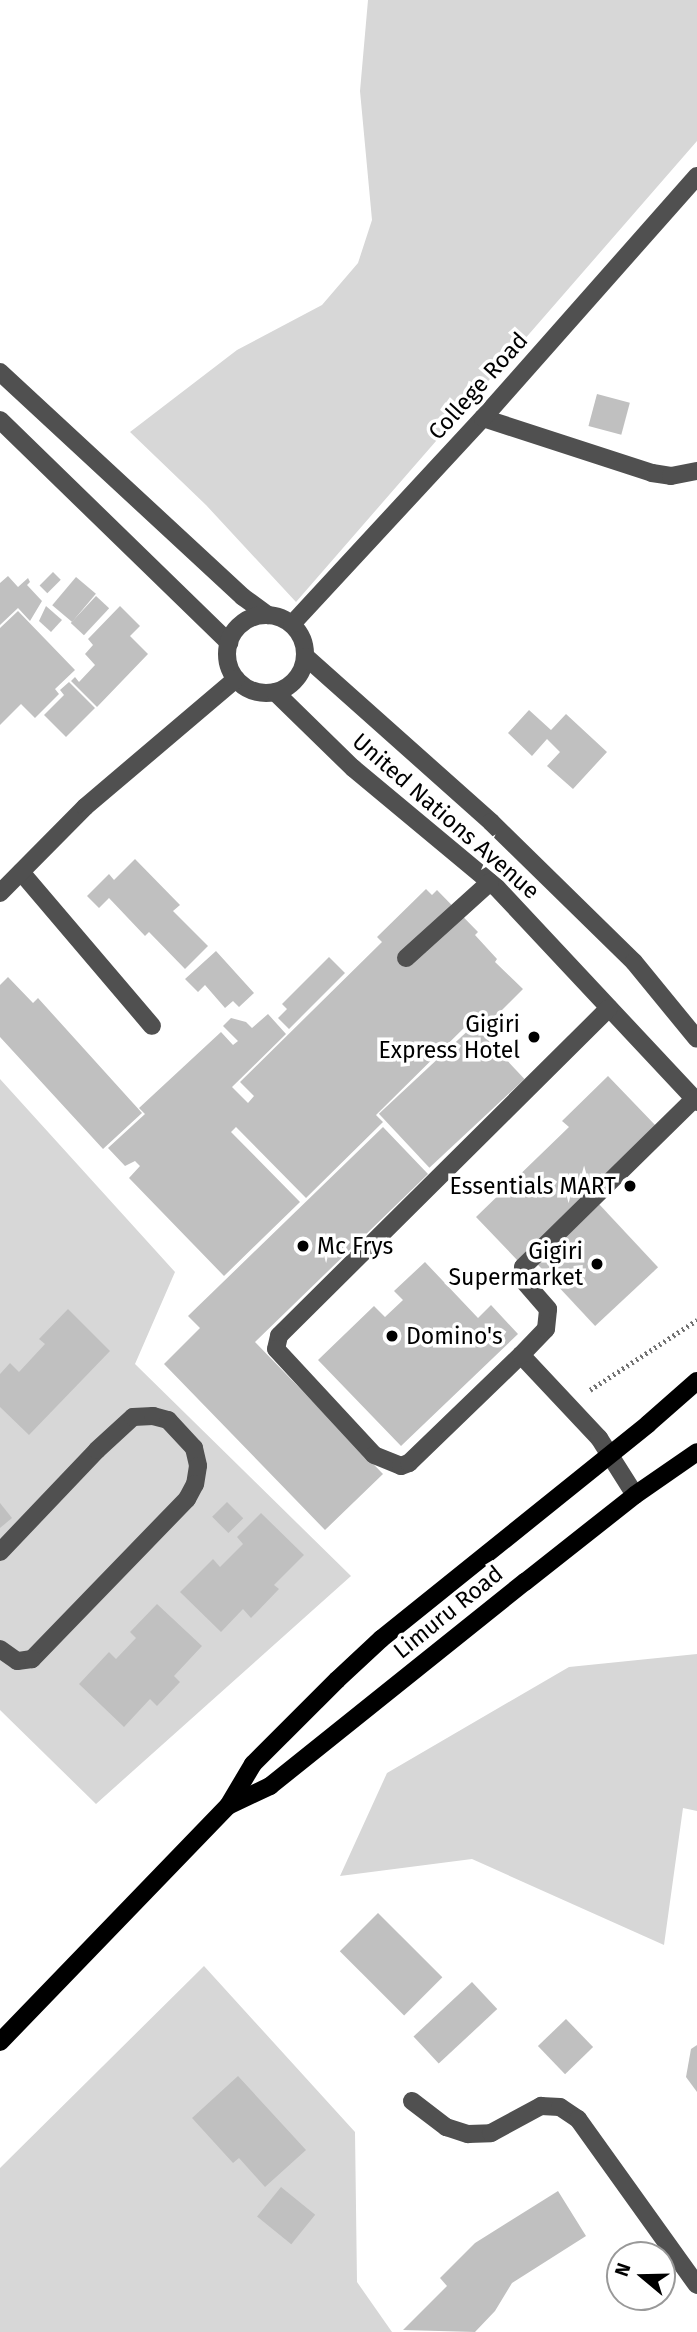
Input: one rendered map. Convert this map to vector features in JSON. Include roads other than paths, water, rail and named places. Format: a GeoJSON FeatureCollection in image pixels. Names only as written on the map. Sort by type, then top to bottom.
{"type":"FeatureCollection","features":[{"type":"Feature","properties":{"kind":"main road","name":"Limuru Road"},"geometry":{"type":"LineString","coordinates":[[0,2042],[228,1807],[253,1764],[372,1647],[648,1424],[697,1381]]}},
{"type":"Feature","properties":{"kind":"main road","name":"Limuru Road"},"geometry":{"type":"LineString","coordinates":[[228,1807],[270,1786],[635,1495],[697,1452]]}},
{"type":"Feature","properties":{"kind":"street","name":"College Road"},"geometry":{"type":"LineString","coordinates":[[292,624],[483,418],[697,176]]}},
{"type":"Feature","properties":{"kind":"street"},"geometry":{"type":"LineString","coordinates":[[0,372],[243,597],[268,615],[292,624],[304,643],[306,657],[302,670],[294,682],[275,692],[256,692],[236,679],[228,665],[229,643],[238,626],[249,618],[268,615]]}},
{"type":"Feature","properties":{"kind":"street"},"geometry":{"type":"LineString","coordinates":[[483,418],[652,473],[671,476],[697,471]]}},
{"type":"Feature","properties":{"kind":"street"},"geometry":{"type":"LineString","coordinates":[[0,420],[229,643]]}},
{"type":"Feature","properties":{"kind":"street","name":"United Nations Avenue"},"geometry":{"type":"LineString","coordinates":[[306,657],[491,822],[634,962],[697,1039]]}},
{"type":"Feature","properties":{"kind":"street"},"geometry":{"type":"LineString","coordinates":[[0,893],[85,807],[236,679]]}},
{"type":"Feature","properties":{"kind":"street","name":"United Nations Avenue"},"geometry":{"type":"LineString","coordinates":[[275,692],[353,768],[490,882],[696,1100]]}},
{"type":"Feature","properties":{"kind":"street"},"geometry":{"type":"LineString","coordinates":[[20,872],[152,1026]]}},
{"type":"Feature","properties":{"kind":"street"},"geometry":{"type":"LineString","coordinates":[[405,958],[490,882]]}},
{"type":"Feature","properties":{"kind":"street"},"geometry":{"type":"LineString","coordinates":[[609,1008],[275,1343],[278,1354],[374,1455],[401,1466],[409,1463],[546,1329],[548,1310],[522,1279],[523,1267],[696,1100]]}},
{"type":"Feature","properties":{"kind":"street"},"geometry":{"type":"LineString","coordinates":[[521,1355],[568,1403],[609,1453],[635,1495]]}},
{"type":"Feature","properties":{"kind":"street"},"geometry":{"type":"LineString","coordinates":[[0,1552],[97,1450],[133,1417],[153,1416],[168,1420],[194,1448],[198,1466],[195,1484],[187,1499],[168,1519],[32,1659],[16,1661],[0,1649]]}},
{"type":"Feature","properties":{"kind":"street"},"geometry":{"type":"LineString","coordinates":[[412,2101],[446,2127],[468,2134],[491,2133],[541,2106],[560,2107],[578,2119],[697,2285]]}},
{"type":"Feature","properties":{"kind":"place","name":"Gigiri Express Hotel"},"geometry":{"type":"Point","coordinates":[534,1037]}},
{"type":"Feature","properties":{"kind":"place","name":"Essentials MART"},"geometry":{"type":"Point","coordinates":[630,1186]}},
{"type":"Feature","properties":{"kind":"place","name":"Mc Frys"},"geometry":{"type":"Point","coordinates":[303,1246]}},
{"type":"Feature","properties":{"kind":"place","name":"Gigiri Supermarket"},"geometry":{"type":"Point","coordinates":[597,1264]}},
{"type":"Feature","properties":{"kind":"place","name":"Domino's"},"geometry":{"type":"Point","coordinates":[392,1336]}}]}
